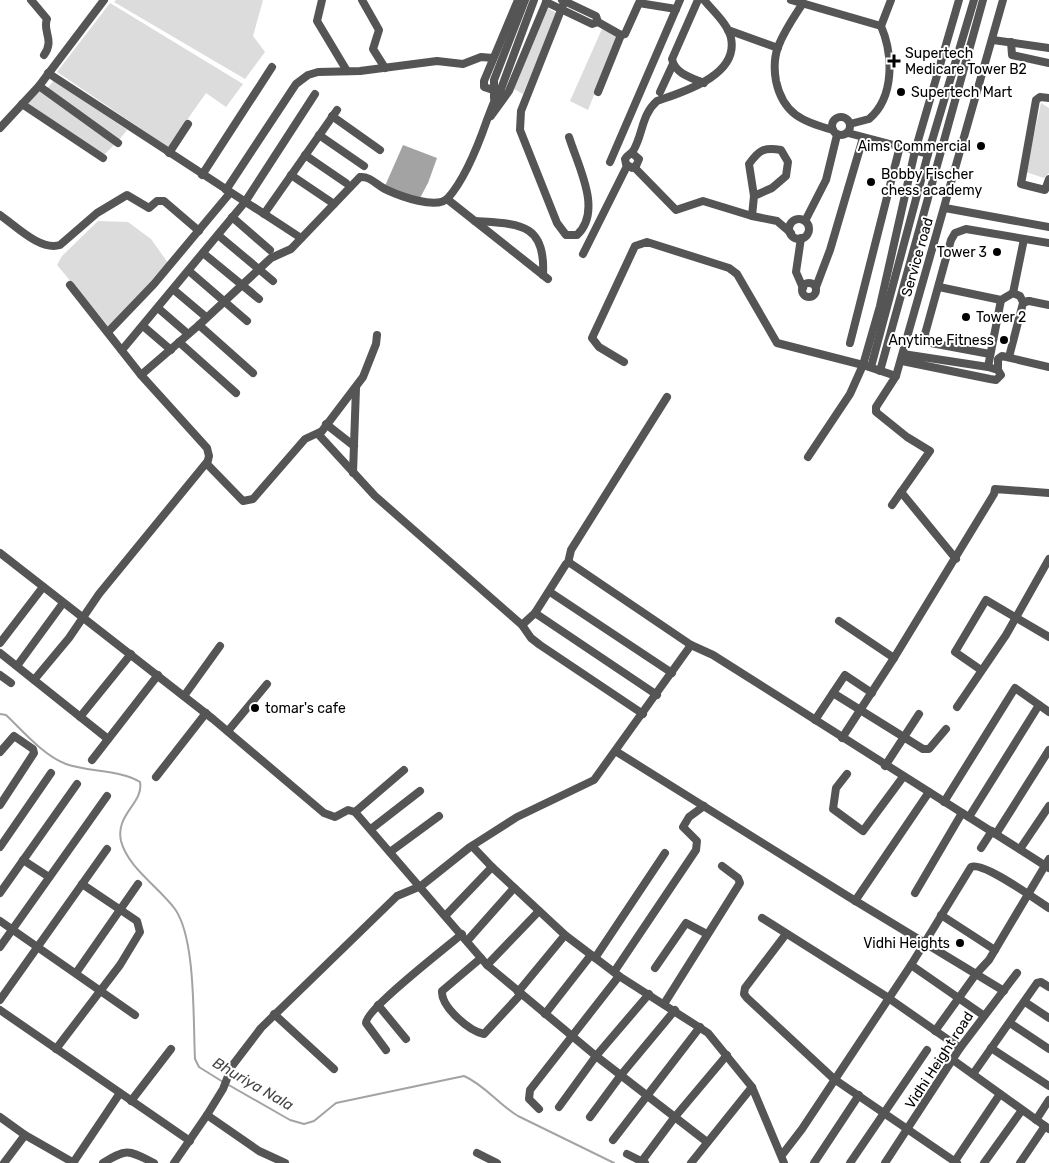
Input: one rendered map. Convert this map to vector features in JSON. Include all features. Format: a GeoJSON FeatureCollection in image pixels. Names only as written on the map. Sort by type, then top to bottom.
{"type":"FeatureCollection","features":[{"type":"Feature","properties":{"kind":"street"},"geometry":{"type":"LineString","coordinates":[[31,0],[47,19],[50,44],[44,55]]}},
{"type":"Feature","properties":{"kind":"street"},"geometry":{"type":"LineString","coordinates":[[0,128],[39,86],[104,0]]}},
{"type":"Feature","properties":{"kind":"street"},"geometry":{"type":"LineString","coordinates":[[322,0],[317,21],[348,71]]}},
{"type":"Feature","properties":{"kind":"street"},"geometry":{"type":"LineString","coordinates":[[362,0],[378,30],[373,49],[384,68]]}},
{"type":"Feature","properties":{"kind":"street"},"geometry":{"type":"LineString","coordinates":[[493,90],[487,90],[483,85],[518,0]]}},
{"type":"Feature","properties":{"kind":"street"},"geometry":{"type":"LineString","coordinates":[[141,375],[199,325],[222,301],[271,258],[291,249],[360,177],[365,177],[386,190],[424,202],[436,204],[447,199],[455,188],[488,119],[494,98],[501,89],[525,0]]}},
{"type":"Feature","properties":{"kind":"street"},"geometry":{"type":"LineString","coordinates":[[494,98],[494,80],[520,24],[534,0]]}},
{"type":"Feature","properties":{"kind":"street"},"geometry":{"type":"LineString","coordinates":[[569,137],[590,206],[585,228],[577,235],[566,235],[557,224],[520,130],[521,111],[564,0],[596,16],[598,22],[621,35]]}},
{"type":"Feature","properties":{"kind":"street"},"geometry":{"type":"LineString","coordinates":[[610,162],[680,0]]}},
{"type":"Feature","properties":{"kind":"street"},"geometry":{"type":"LineString","coordinates":[[660,92],[673,64],[673,55],[698,0]]}},
{"type":"Feature","properties":{"kind":"street"},"geometry":{"type":"LineString","coordinates":[[582,254],[631,166],[639,159],[632,153],[638,133],[652,105],[657,101],[704,83],[721,69],[726,61],[731,45],[728,30],[704,0]]}},
{"type":"Feature","properties":{"kind":"street"},"geometry":{"type":"LineString","coordinates":[[791,0],[881,26]]}},
{"type":"Feature","properties":{"kind":"street"},"geometry":{"type":"LineString","coordinates":[[850,124],[870,119],[885,96],[890,68],[887,44],[881,26],[891,0]]}},
{"type":"Feature","properties":{"kind":"street"},"geometry":{"type":"LineString","coordinates":[[868,366],[916,151],[959,0]]}},
{"type":"Feature","properties":{"kind":"street"},"geometry":{"type":"LineString","coordinates":[[808,457],[868,366],[974,0]]}},
{"type":"Feature","properties":{"kind":"street"},"geometry":{"type":"LineString","coordinates":[[880,372],[934,170],[983,0]]}},
{"type":"Feature","properties":{"kind":"street","name":"Service road"},"geometry":{"type":"LineString","coordinates":[[901,492],[930,451],[907,437],[876,412],[876,406],[896,376],[902,358],[1004,0]]}},
{"type":"Feature","properties":{"kind":"street"},"geometry":{"type":"LineString","coordinates":[[488,119],[509,91],[546,1],[592,24],[598,22]]}},
{"type":"Feature","properties":{"kind":"street"},"geometry":{"type":"LineString","coordinates":[[598,92],[621,35],[625,34],[639,3],[676,9]]}},
{"type":"Feature","properties":{"kind":"street"},"geometry":{"type":"LineString","coordinates":[[803,3],[778,48],[774,63],[776,79],[784,105],[792,113],[815,125],[835,132],[843,136],[848,133],[850,124],[847,119],[838,118],[832,124],[835,132],[826,180],[805,221]]}},
{"type":"Feature","properties":{"kind":"street"},"geometry":{"type":"LineString","coordinates":[[728,30],[778,48]]}},
{"type":"Feature","properties":{"kind":"street"},"geometry":{"type":"LineString","coordinates":[[993,40],[1049,48]]}},
{"type":"Feature","properties":{"kind":"street"},"geometry":{"type":"LineString","coordinates":[[1012,42],[1012,55],[1049,63]]}},
{"type":"Feature","properties":{"kind":"street"},"geometry":{"type":"LineString","coordinates":[[108,332],[154,284],[199,231],[228,192],[301,79],[318,72],[384,68],[437,61],[463,64],[481,57],[493,58]]}},
{"type":"Feature","properties":{"kind":"street"},"geometry":{"type":"LineString","coordinates":[[673,64],[680,72],[704,83]]}},
{"type":"Feature","properties":{"kind":"street"},"geometry":{"type":"LineString","coordinates":[[202,174],[272,67]]}},
{"type":"Feature","properties":{"kind":"street"},"geometry":{"type":"LineString","coordinates":[[48,72],[300,238]]}},
{"type":"Feature","properties":{"kind":"street"},"geometry":{"type":"LineString","coordinates":[[39,86],[118,143]]}},
{"type":"Feature","properties":{"kind":"street"},"geometry":{"type":"LineString","coordinates":[[122,350],[174,290],[245,202],[315,94]]}},
{"type":"Feature","properties":{"kind":"street"},"geometry":{"type":"LineString","coordinates":[[1049,98],[1040,97],[1036,100],[1021,184],[1045,190],[1049,179]]}},
{"type":"Feature","properties":{"kind":"street"},"geometry":{"type":"LineString","coordinates":[[22,104],[104,158]]}},
{"type":"Feature","properties":{"kind":"street"},"geometry":{"type":"LineString","coordinates":[[264,214],[335,113],[380,150]]}},
{"type":"Feature","properties":{"kind":"street"},"geometry":{"type":"LineString","coordinates":[[169,153],[188,124]]}},
{"type":"Feature","properties":{"kind":"street"},"geometry":{"type":"LineString","coordinates":[[848,133],[928,154]]}},
{"type":"Feature","properties":{"kind":"street"},"geometry":{"type":"LineString","coordinates":[[319,135],[364,166]]}},
{"type":"Feature","properties":{"kind":"street"},"geometry":{"type":"LineString","coordinates":[[802,238],[796,272],[804,294],[810,297],[815,294],[838,226],[863,138]]}},
{"type":"Feature","properties":{"kind":"street"},"geometry":{"type":"LineString","coordinates":[[850,343],[900,146]]}},
{"type":"Feature","properties":{"kind":"street"},"geometry":{"type":"LineString","coordinates":[[752,216],[754,196],[749,164],[758,151],[770,148],[781,150],[788,162],[786,176],[772,188],[754,196]]}},
{"type":"Feature","properties":{"kind":"street"},"geometry":{"type":"LineString","coordinates":[[305,156],[346,183]]}},
{"type":"Feature","properties":{"kind":"street"},"geometry":{"type":"LineString","coordinates":[[631,166],[676,210],[703,201],[752,216],[777,221],[795,238],[802,238],[807,235],[809,229],[805,221],[799,219],[793,221],[790,227],[791,233]]}},
{"type":"Feature","properties":{"kind":"street"},"geometry":{"type":"LineString","coordinates":[[291,175],[334,204]]}},
{"type":"Feature","properties":{"kind":"street"},"geometry":{"type":"LineString","coordinates":[[0,215],[41,243],[54,247],[60,245],[103,208],[127,195],[149,208],[157,201],[164,201],[199,231]]}},
{"type":"Feature","properties":{"kind":"street"},"geometry":{"type":"LineString","coordinates":[[447,199],[474,221],[546,277],[541,243],[528,230],[510,224],[474,221]]}},
{"type":"Feature","properties":{"kind":"street"},"geometry":{"type":"LineString","coordinates":[[945,208],[1049,227]]}},
{"type":"Feature","properties":{"kind":"street"},"geometry":{"type":"LineString","coordinates":[[232,217],[270,250]]}},
{"type":"Feature","properties":{"kind":"street"},"geometry":{"type":"LineString","coordinates":[[990,354],[931,343],[926,340],[925,334],[951,240],[955,234],[966,229],[1049,243]]}},
{"type":"Feature","properties":{"kind":"street"},"geometry":{"type":"LineString","coordinates":[[218,235],[273,281]]}},
{"type":"Feature","properties":{"kind":"street"},"geometry":{"type":"LineString","coordinates":[[939,287],[1001,300],[1013,293],[1024,239]]}},
{"type":"Feature","properties":{"kind":"street"},"geometry":{"type":"LineString","coordinates":[[624,362],[599,347],[592,338],[635,246],[647,242],[729,268],[737,274],[777,343],[868,366],[880,372],[896,376]]}},
{"type":"Feature","properties":{"kind":"street"},"geometry":{"type":"LineString","coordinates":[[203,253],[259,299]]}},
{"type":"Feature","properties":{"kind":"street"},"geometry":{"type":"LineString","coordinates":[[189,271],[246,321]]}},
{"type":"Feature","properties":{"kind":"street"},"geometry":{"type":"LineString","coordinates":[[803,288],[810,283],[816,287]]}},
{"type":"Feature","properties":{"kind":"street"},"geometry":{"type":"LineString","coordinates":[[34,680],[58,653],[99,594],[209,456],[207,448],[141,375],[70,285]]}},
{"type":"Feature","properties":{"kind":"street"},"geometry":{"type":"LineString","coordinates":[[174,290],[206,317]]}},
{"type":"Feature","properties":{"kind":"street"},"geometry":{"type":"LineString","coordinates":[[1013,293],[1020,296],[1023,302],[1029,301],[1049,305]]}},
{"type":"Feature","properties":{"kind":"street"},"geometry":{"type":"LineString","coordinates":[[988,367],[1001,300]]}},
{"type":"Feature","properties":{"kind":"street"},"geometry":{"type":"LineString","coordinates":[[1009,357],[1020,311],[1023,304],[1029,301]]}},
{"type":"Feature","properties":{"kind":"street"},"geometry":{"type":"LineString","coordinates":[[158,308],[188,334]]}},
{"type":"Feature","properties":{"kind":"street"},"geometry":{"type":"LineString","coordinates":[[199,325],[253,373]]}},
{"type":"Feature","properties":{"kind":"street"},"geometry":{"type":"LineString","coordinates":[[143,326],[171,350]]}},
{"type":"Feature","properties":{"kind":"street"},"geometry":{"type":"LineString","coordinates":[[206,462],[239,498],[250,501],[305,439],[320,432],[356,388],[369,365],[377,335]]}},
{"type":"Feature","properties":{"kind":"street"},"geometry":{"type":"LineString","coordinates":[[179,342],[236,392]]}},
{"type":"Feature","properties":{"kind":"street"},"geometry":{"type":"LineString","coordinates":[[998,370],[1000,357],[1009,357],[1049,367]]}},
{"type":"Feature","properties":{"kind":"street"},"geometry":{"type":"LineString","coordinates":[[902,358],[988,367],[998,370],[1002,375],[996,380],[902,358]]}},
{"type":"Feature","properties":{"kind":"street"},"geometry":{"type":"LineString","coordinates":[[353,473],[356,388]]}},
{"type":"Feature","properties":{"kind":"street"},"geometry":{"type":"LineString","coordinates":[[522,625],[535,613],[550,592],[568,563],[571,550],[666,397]]}},
{"type":"Feature","properties":{"kind":"street"},"geometry":{"type":"LineString","coordinates":[[326,424],[354,446]]}},
{"type":"Feature","properties":{"kind":"street"},"geometry":{"type":"LineString","coordinates":[[320,432],[320,438],[390,510],[522,625],[531,638],[540,646],[643,714]]}},
{"type":"Feature","properties":{"kind":"street"},"geometry":{"type":"LineString","coordinates":[[842,738],[956,559],[994,494],[995,489],[1049,493]]}},
{"type":"Feature","properties":{"kind":"street"},"geometry":{"type":"LineString","coordinates":[[892,505],[901,492],[956,559]]}},
{"type":"Feature","properties":{"kind":"street"},"geometry":{"type":"LineString","coordinates":[[0,553],[206,713],[324,813],[335,817],[348,810],[355,812],[488,965],[519,994],[674,1118],[707,1142]]}},
{"type":"Feature","properties":{"kind":"street"},"geometry":{"type":"LineString","coordinates":[[957,707],[1015,618],[1049,559]]}},
{"type":"Feature","properties":{"kind":"street"},"geometry":{"type":"LineString","coordinates":[[568,563],[691,645],[713,655],[885,766],[1020,849],[1048,864],[1027,894],[995,950],[935,1031]]}},
{"type":"Feature","properties":{"kind":"street"},"geometry":{"type":"LineString","coordinates":[[0,643],[43,587]]}},
{"type":"Feature","properties":{"kind":"street"},"geometry":{"type":"LineString","coordinates":[[550,592],[672,673]]}},
{"type":"Feature","properties":{"kind":"street"},"geometry":{"type":"LineString","coordinates":[[981,670],[955,652],[986,600],[1049,637]]}},
{"type":"Feature","properties":{"kind":"street"},"geometry":{"type":"LineString","coordinates":[[17,666],[63,603]]}},
{"type":"Feature","properties":{"kind":"street"},"geometry":{"type":"LineString","coordinates":[[535,613],[656,695]]}},
{"type":"Feature","properties":{"kind":"street"},"geometry":{"type":"LineString","coordinates":[[839,621],[894,658]]}},
{"type":"Feature","properties":{"kind":"street"},"geometry":{"type":"LineString","coordinates":[[174,1163],[207,1115],[228,1074],[274,1014],[391,900],[421,886],[472,846],[516,818],[594,780],[617,752],[691,645]]}},
{"type":"Feature","properties":{"kind":"street"},"geometry":{"type":"LineString","coordinates":[[184,696],[220,646]]}},
{"type":"Feature","properties":{"kind":"street"},"geometry":{"type":"LineString","coordinates":[[0,653],[108,739]]}},
{"type":"Feature","properties":{"kind":"street"},"geometry":{"type":"LineString","coordinates":[[80,717],[131,654]]}},
{"type":"Feature","properties":{"kind":"street"},"geometry":{"type":"LineString","coordinates":[[92,760],[158,675]]}},
{"type":"Feature","properties":{"kind":"street"},"geometry":{"type":"LineString","coordinates":[[815,720],[845,675],[872,693]]}},
{"type":"Feature","properties":{"kind":"street"},"geometry":{"type":"LineString","coordinates":[[0,676],[11,684]]}},
{"type":"Feature","properties":{"kind":"street"},"geometry":{"type":"LineString","coordinates":[[228,731],[267,684]]}},
{"type":"Feature","properties":{"kind":"street"},"geometry":{"type":"LineString","coordinates":[[944,802],[1015,688],[1049,712]]}},
{"type":"Feature","properties":{"kind":"street"},"geometry":{"type":"LineString","coordinates":[[832,693],[902,738],[926,750],[946,729]]}},
{"type":"Feature","properties":{"kind":"street"},"geometry":{"type":"LineString","coordinates":[[915,893],[1039,705]]}},
{"type":"Feature","properties":{"kind":"street"},"geometry":{"type":"LineString","coordinates":[[156,777],[206,713]]}},
{"type":"Feature","properties":{"kind":"street"},"geometry":{"type":"LineString","coordinates":[[885,766],[919,714]]}},
{"type":"Feature","properties":{"kind":"street"},"geometry":{"type":"LineString","coordinates":[[0,752],[14,736],[33,750],[34,753],[0,805]]}},
{"type":"Feature","properties":{"kind":"street"},"geometry":{"type":"LineString","coordinates":[[981,848],[994,833],[1049,750]]}},
{"type":"Feature","properties":{"kind":"street"},"geometry":{"type":"LineString","coordinates":[[617,752],[923,943],[1004,990]]}},
{"type":"Feature","properties":{"kind":"street"},"geometry":{"type":"LineString","coordinates":[[355,812],[404,770]]}},
{"type":"Feature","properties":{"kind":"street"},"geometry":{"type":"LineString","coordinates":[[0,847],[52,773]]}},
{"type":"Feature","properties":{"kind":"street"},"geometry":{"type":"LineString","coordinates":[[847,774],[836,788],[833,809],[863,831],[903,777]]}},
{"type":"Feature","properties":{"kind":"street"},"geometry":{"type":"LineString","coordinates":[[0,893],[77,784]]}},
{"type":"Feature","properties":{"kind":"street"},"geometry":{"type":"LineString","coordinates":[[371,829],[420,790]]}},
{"type":"Feature","properties":{"kind":"street"},"geometry":{"type":"LineString","coordinates":[[855,901],[929,792]]}},
{"type":"Feature","properties":{"kind":"street"},"geometry":{"type":"LineString","coordinates":[[0,947],[107,796]]}},
{"type":"Feature","properties":{"kind":"street"},"geometry":{"type":"LineString","coordinates":[[540,1109],[529,1100],[528,1093],[616,974],[696,850],[697,841],[683,827],[686,820],[704,806]]}},
{"type":"Feature","properties":{"kind":"street"},"geometry":{"type":"LineString","coordinates":[[1020,849],[1049,806]]}},
{"type":"Feature","properties":{"kind":"street"},"geometry":{"type":"LineString","coordinates":[[390,852],[439,816]]}},
{"type":"Feature","properties":{"kind":"street"},"geometry":{"type":"LineString","coordinates":[[472,846],[565,935],[616,974],[700,1027],[727,1055],[752,1087],[785,1160]]}},
{"type":"Feature","properties":{"kind":"street"},"geometry":{"type":"LineString","coordinates":[[0,1000],[107,849]]}},
{"type":"Feature","properties":{"kind":"street"},"geometry":{"type":"LineString","coordinates":[[545,1014],[593,956],[665,853]]}},
{"type":"Feature","properties":{"kind":"street"},"geometry":{"type":"LineString","coordinates":[[23,860],[49,877]]}},
{"type":"Feature","properties":{"kind":"street"},"geometry":{"type":"LineString","coordinates":[[785,1160],[824,1093],[887,997],[911,965],[969,869],[974,865],[1000,877],[1049,908]]}},
{"type":"Feature","properties":{"kind":"street"},"geometry":{"type":"LineString","coordinates":[[664,1004],[740,882],[722,866]]}},
{"type":"Feature","properties":{"kind":"street"},"geometry":{"type":"LineString","coordinates":[[446,915],[492,867]]}},
{"type":"Feature","properties":{"kind":"street"},"geometry":{"type":"LineString","coordinates":[[56,1049],[101,991],[140,932],[137,921],[82,884]]}},
{"type":"Feature","properties":{"kind":"street"},"geometry":{"type":"LineString","coordinates":[[76,973],[138,884]]}},
{"type":"Feature","properties":{"kind":"street"},"geometry":{"type":"LineString","coordinates":[[386,1050],[366,1021],[378,1005],[464,937],[514,888]]}},
{"type":"Feature","properties":{"kind":"street"},"geometry":{"type":"LineString","coordinates":[[488,965],[539,911]]}},
{"type":"Feature","properties":{"kind":"street"},"geometry":{"type":"LineString","coordinates":[[941,915],[995,950]]}},
{"type":"Feature","properties":{"kind":"street"},"geometry":{"type":"LineString","coordinates":[[762,918],[887,997],[960,1048]]}},
{"type":"Feature","properties":{"kind":"street"},"geometry":{"type":"LineString","coordinates":[[0,921],[136,1015]]}},
{"type":"Feature","properties":{"kind":"street"},"geometry":{"type":"LineString","coordinates":[[655,968],[686,923],[707,934]]}},
{"type":"Feature","properties":{"kind":"street"},"geometry":{"type":"LineString","coordinates":[[786,934],[745,988],[744,994],[834,1079],[909,1128],[956,1162],[1000,1094]]}},
{"type":"Feature","properties":{"kind":"street"},"geometry":{"type":"LineString","coordinates":[[481,958],[442,991],[442,996],[454,1014],[477,1032],[484,1034],[519,994],[565,935]]}},
{"type":"Feature","properties":{"kind":"street"},"geometry":{"type":"LineString","coordinates":[[911,965],[983,1015]]}},
{"type":"Feature","properties":{"kind":"street","name":"Vidhi Height road"},"geometry":{"type":"LineString","coordinates":[[885,1163],[960,1048],[983,1015],[1017,973]]}},
{"type":"Feature","properties":{"kind":"street"},"geometry":{"type":"LineString","coordinates":[[973,1074],[1039,982],[1049,987]]}},
{"type":"Feature","properties":{"kind":"street"},"geometry":{"type":"LineString","coordinates":[[558,1107],[596,1056],[649,994]]}},
{"type":"Feature","properties":{"kind":"street"},"geometry":{"type":"LineString","coordinates":[[1025,1002],[1049,1018]]}},
{"type":"Feature","properties":{"kind":"street"},"geometry":{"type":"LineString","coordinates":[[378,1005],[406,1039]]}},
{"type":"Feature","properties":{"kind":"street"},"geometry":{"type":"LineString","coordinates":[[0,1010],[190,1141]]}},
{"type":"Feature","properties":{"kind":"street"},"geometry":{"type":"LineString","coordinates":[[590,1117],[675,1010]]}},
{"type":"Feature","properties":{"kind":"street"},"geometry":{"type":"LineString","coordinates":[[274,1014],[334,1069]]}},
{"type":"Feature","properties":{"kind":"street"},"geometry":{"type":"LineString","coordinates":[[1010,1023],[1049,1049]]}},
{"type":"Feature","properties":{"kind":"street"},"geometry":{"type":"LineString","coordinates":[[614,1140],[700,1027]]}},
{"type":"Feature","properties":{"kind":"street"},"geometry":{"type":"LineString","coordinates":[[991,1048],[1049,1086]]}},
{"type":"Feature","properties":{"kind":"street"},"geometry":{"type":"LineString","coordinates":[[131,1101],[171,1049]]}},
{"type":"Feature","properties":{"kind":"street"},"geometry":{"type":"LineString","coordinates":[[850,1163],[927,1050]]}},
{"type":"Feature","properties":{"kind":"street"},"geometry":{"type":"LineString","coordinates":[[627,1154],[644,1162],[674,1118],[727,1055]]}},
{"type":"Feature","properties":{"kind":"street"},"geometry":{"type":"LineString","coordinates":[[953,1060],[1047,1128],[1020,1163]]}},
{"type":"Feature","properties":{"kind":"street"},"geometry":{"type":"LineString","coordinates":[[692,1163],[752,1087]]}},
{"type":"Feature","properties":{"kind":"street"},"geometry":{"type":"LineString","coordinates":[[0,1117],[74,1163],[120,1093]]}},
{"type":"Feature","properties":{"kind":"street"},"geometry":{"type":"LineString","coordinates":[[814,1163],[859,1095]]}},
{"type":"Feature","properties":{"kind":"street"},"geometry":{"type":"LineString","coordinates":[[1036,1120],[1049,1100]]}},
{"type":"Feature","properties":{"kind":"street"},"geometry":{"type":"LineString","coordinates":[[984,1163],[1022,1110]]}},
{"type":"Feature","properties":{"kind":"street"},"geometry":{"type":"LineString","coordinates":[[207,1115],[259,1150],[285,1163]]}},
{"type":"Feature","properties":{"kind":"street"},"geometry":{"type":"LineString","coordinates":[[4,1163],[25,1134]]}},
{"type":"Feature","properties":{"kind":"street"},"geometry":{"type":"LineString","coordinates":[[103,1163],[126,1151],[154,1163]]}},
{"type":"Feature","properties":{"kind":"street"},"geometry":{"type":"LineString","coordinates":[[477,1153],[496,1163]]}},
{"type":"Feature","properties":{"kind":"shaded area"},"geometry":{"type":"Polygon","coordinates":[[[116,0],[263,0],[253,36],[265,52],[245,79],[114,2],[116,0]]]}},
{"type":"Feature","properties":{"kind":"shaded area"},"geometry":{"type":"Polygon","coordinates":[[[110,3],[243,84],[226,107],[206,93],[168,147],[57,72],[110,3]]]}},
{"type":"Feature","properties":{"kind":"shaded area"},"geometry":{"type":"Polygon","coordinates":[[[548,8],[556,13],[523,94],[514,89],[548,8]]]}},
{"type":"Feature","properties":{"kind":"shaded area"},"geometry":{"type":"Polygon","coordinates":[[[602,29],[618,36],[588,110],[570,101],[602,29]]]}},
{"type":"Feature","properties":{"kind":"shaded area"},"geometry":{"type":"Polygon","coordinates":[[[54,80],[127,130],[119,140],[47,89],[54,80]]]}},
{"type":"Feature","properties":{"kind":"shaded area"},"geometry":{"type":"Polygon","coordinates":[[[39,89],[115,144],[105,154],[100,153],[28,103],[39,89]]]}},
{"type":"Feature","properties":{"kind":"shaded area"},"geometry":{"type":"Polygon","coordinates":[[[1041,103],[1049,108],[1049,173],[1044,178],[1026,172],[1041,103]]]}},
{"type":"Feature","properties":{"kind":"shaded area"},"geometry":{"type":"Polygon","coordinates":[[[403,145],[437,158],[420,198],[415,199],[385,186],[403,145]]]}},
{"type":"Feature","properties":{"kind":"shaded area"},"geometry":{"type":"Polygon","coordinates":[[[98,221],[128,222],[151,239],[168,263],[109,327],[57,265],[62,256],[98,221]]]}},
{"type":"Feature","properties":{"kind":"waterway","name":"Bhuriya Nala"},"geometry":{"type":"LineString","coordinates":[[0,714],[6,715],[49,755],[66,764],[124,775],[140,782],[138,796],[122,823],[121,841],[130,860],[175,909],[182,922],[190,959],[195,1059],[199,1067],[223,1082]]}},
{"type":"Feature","properties":{"kind":"waterway","name":"Bhuriya Nala"},"geometry":{"type":"LineString","coordinates":[[227,1084],[290,1120],[304,1124],[314,1121],[336,1103],[464,1076],[479,1084],[518,1116],[614,1163]]}},
{"type":"Feature","properties":{"kind":"place","name":"Supertech Medicare Tower B2"},"geometry":{"type":"Point","coordinates":[894,61]}},
{"type":"Feature","properties":{"kind":"place","name":"Supertech Mart"},"geometry":{"type":"Point","coordinates":[901,92]}},
{"type":"Feature","properties":{"kind":"place","name":"Aims Commercial"},"geometry":{"type":"Point","coordinates":[981,146]}},
{"type":"Feature","properties":{"kind":"place","name":"Bobby Fischer chess academy"},"geometry":{"type":"Point","coordinates":[871,182]}},
{"type":"Feature","properties":{"kind":"place","name":"Tower 3"},"geometry":{"type":"Point","coordinates":[997,252]}},
{"type":"Feature","properties":{"kind":"place","name":"Tower 2"},"geometry":{"type":"Point","coordinates":[966,317]}},
{"type":"Feature","properties":{"kind":"place","name":"Anytime Fitness"},"geometry":{"type":"Point","coordinates":[1004,340]}},
{"type":"Feature","properties":{"kind":"place","name":"tomar's cafe"},"geometry":{"type":"Point","coordinates":[255,708]}},
{"type":"Feature","properties":{"kind":"place","name":"Vidhi Heights"},"geometry":{"type":"Point","coordinates":[960,943]}}]}
